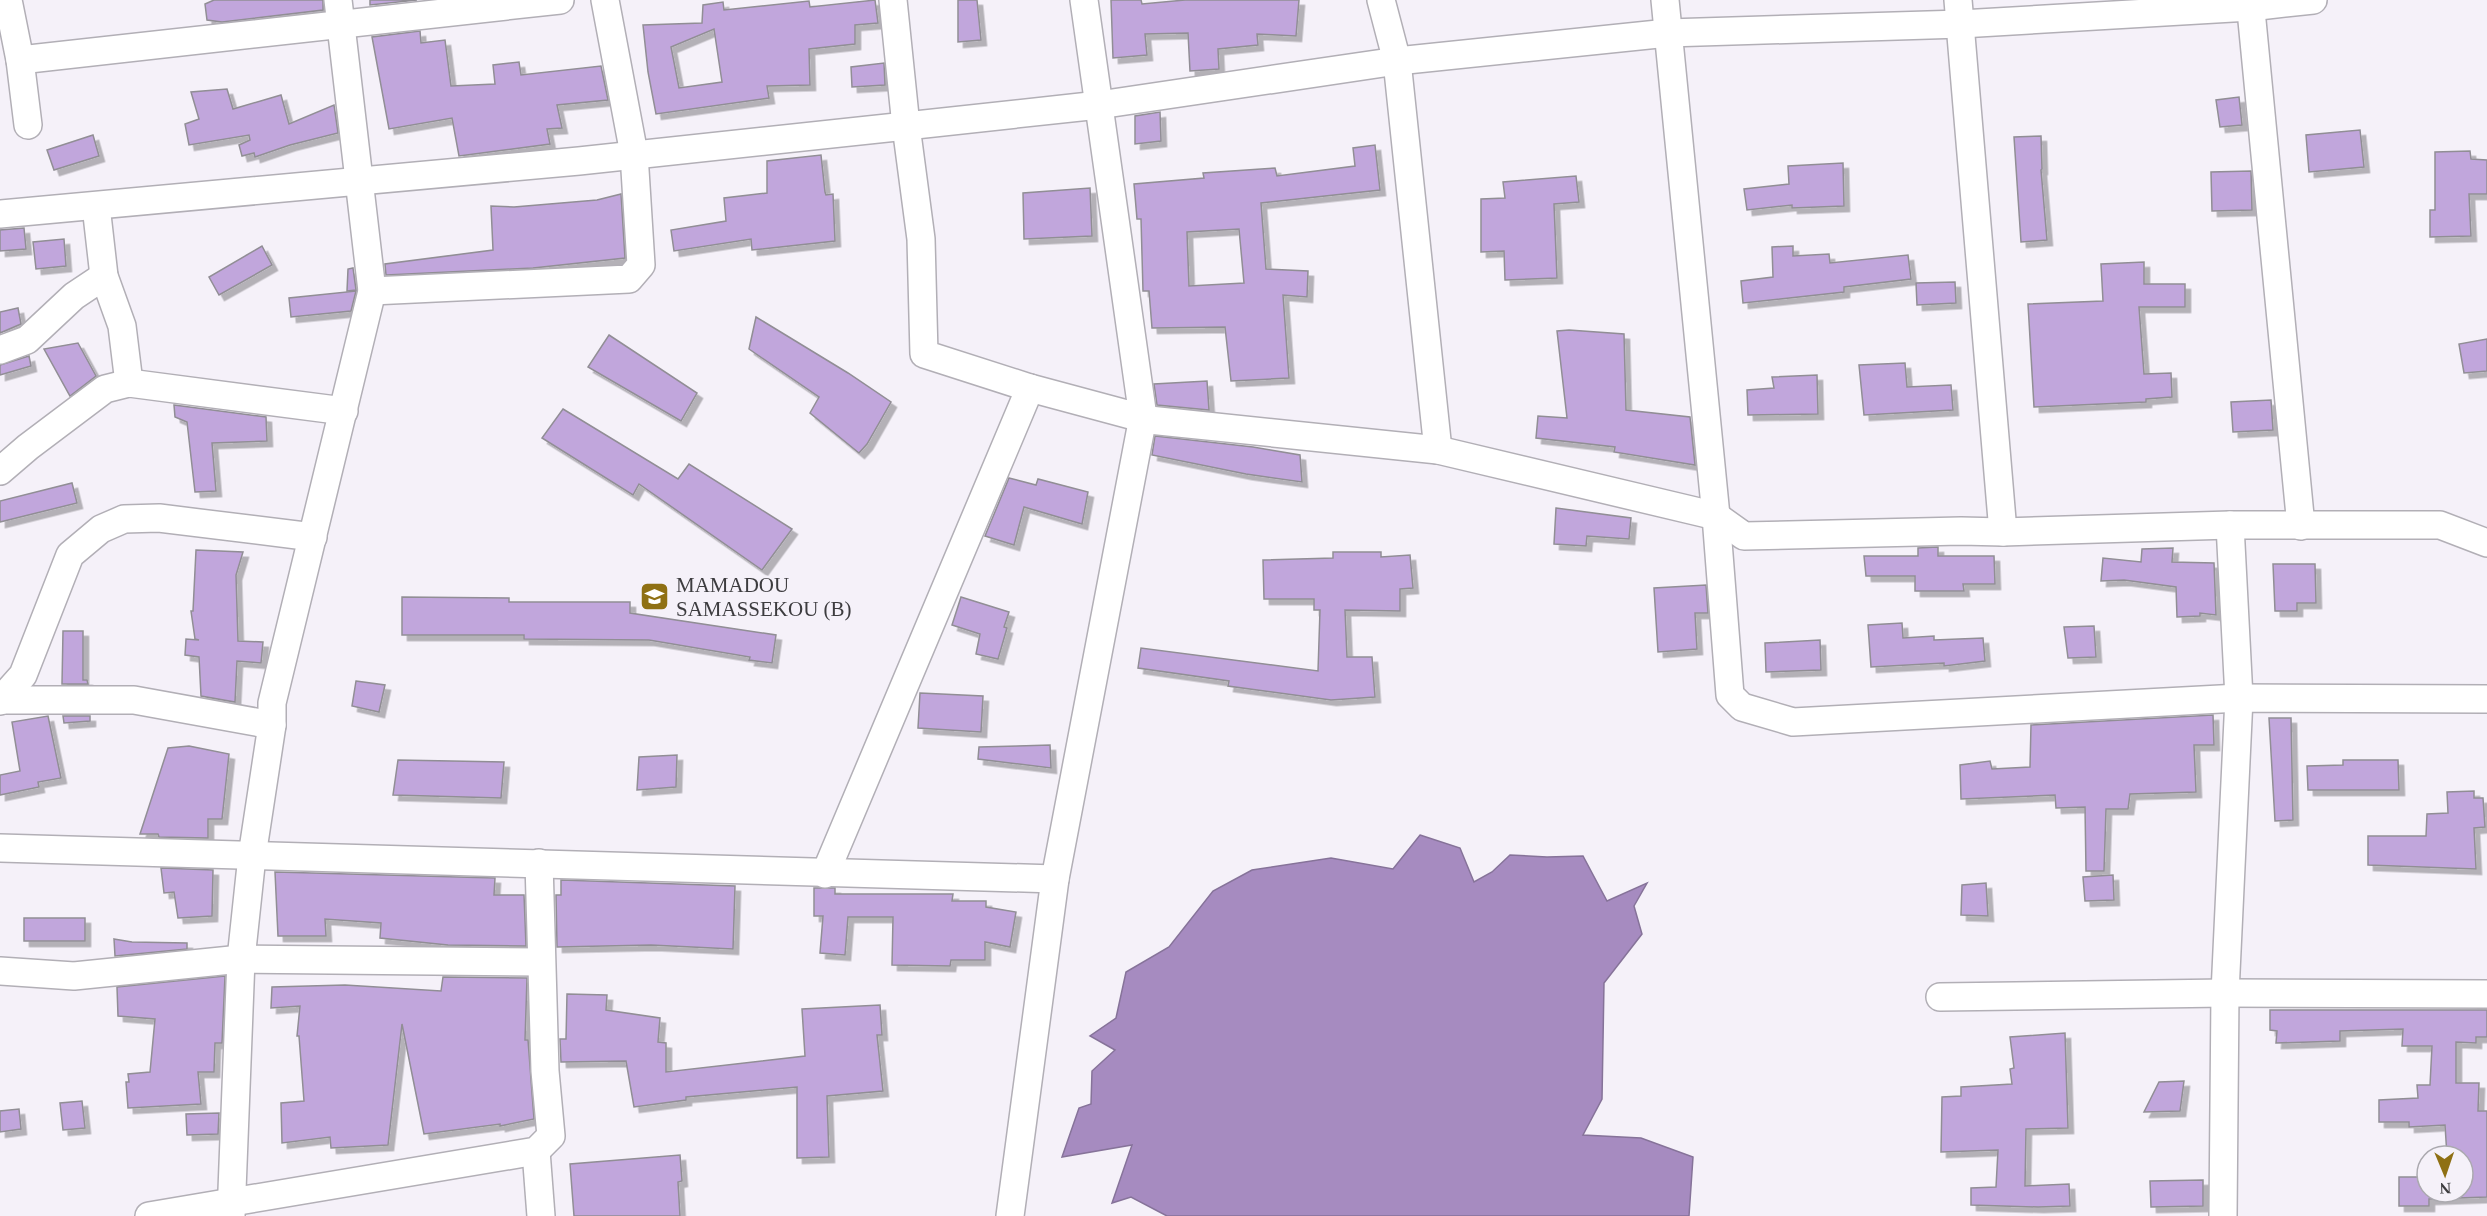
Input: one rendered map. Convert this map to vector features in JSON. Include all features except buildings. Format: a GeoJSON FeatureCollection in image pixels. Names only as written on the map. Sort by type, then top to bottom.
{"type":"FeatureCollection","features":[{"type":"Feature","properties":{"kind":"street"},"geometry":{"type":"LineString","coordinates":[[8,0],[20,60],[28,125]]}},
{"type":"Feature","properties":{"kind":"street"},"geometry":{"type":"LineString","coordinates":[[20,60],[340,12],[560,0]]}},
{"type":"Feature","properties":{"kind":"street"},"geometry":{"type":"LineString","coordinates":[[372,291],[629,279],[641,265],[634,154],[605,0]]}},
{"type":"Feature","properties":{"kind":"street"},"geometry":{"type":"LineString","coordinates":[[893,0],[921,239],[924,354],[1030,388],[1149,420],[1438,450],[1716,516],[1744,537],[2230,525],[2440,525],[2487,543]]}},
{"type":"Feature","properties":{"kind":"street"},"geometry":{"type":"LineString","coordinates":[[1010,1216],[1054,879],[1143,417],[1084,0]]}},
{"type":"Feature","properties":{"kind":"street"},"geometry":{"type":"LineString","coordinates":[[1381,0],[1397,61],[1438,450]]}},
{"type":"Feature","properties":{"kind":"street"},"geometry":{"type":"LineString","coordinates":[[1665,0],[1716,516],[1730,695],[1742,707],[1793,722],[2239,698],[2487,699]]}},
{"type":"Feature","properties":{"kind":"street"},"geometry":{"type":"LineString","coordinates":[[0,214],[360,182],[906,126],[1099,105],[1397,61],[1668,33],[1960,12],[2250,4],[2313,0]]}},
{"type":"Feature","properties":{"kind":"street"},"geometry":{"type":"LineString","coordinates":[[2250,4],[2301,526]]}},
{"type":"Feature","properties":{"kind":"street"},"geometry":{"type":"LineString","coordinates":[[231,1209],[241,959],[252,856],[272,725],[272,703],[372,291],[340,12]]}},
{"type":"Feature","properties":{"kind":"street"},"geometry":{"type":"LineString","coordinates":[[1960,12],[2003,532]]}},
{"type":"Feature","properties":{"kind":"street"},"geometry":{"type":"LineString","coordinates":[[96,206],[104,276],[122,326],[129,383]]}},
{"type":"Feature","properties":{"kind":"street"},"geometry":{"type":"LineString","coordinates":[[0,350],[27,340],[74,296],[104,276]]}},
{"type":"Feature","properties":{"kind":"street"},"geometry":{"type":"LineString","coordinates":[[0,471],[105,389],[129,383],[344,411]]}},
{"type":"Feature","properties":{"kind":"street"},"geometry":{"type":"LineString","coordinates":[[825,874],[1030,388]]}},
{"type":"Feature","properties":{"kind":"street"},"geometry":{"type":"LineString","coordinates":[[1,701],[23,675],[70,555],[100,529],[124,519],[159,518],[313,537]]}},
{"type":"Feature","properties":{"kind":"street"},"geometry":{"type":"LineString","coordinates":[[2223,1216],[2224,993],[2239,698],[2230,525]]}},
{"type":"Feature","properties":{"kind":"street"},"geometry":{"type":"LineString","coordinates":[[1,701],[134,700],[272,725]]}},
{"type":"Feature","properties":{"kind":"street"},"geometry":{"type":"LineString","coordinates":[[0,848],[538,862],[825,874],[1054,879]]}},
{"type":"Feature","properties":{"kind":"street"},"geometry":{"type":"LineString","coordinates":[[149,1216],[231,1209],[537,1151],[551,1136],[545,1071],[538,862]]}},
{"type":"Feature","properties":{"kind":"street"},"geometry":{"type":"LineString","coordinates":[[0,971],[74,976],[241,959],[540,962]]}},
{"type":"Feature","properties":{"kind":"street"},"geometry":{"type":"LineString","coordinates":[[1940,997],[2224,993],[2487,994]]}},
{"type":"Feature","properties":{"kind":"street"},"geometry":{"type":"LineString","coordinates":[[537,1151],[541,1216]]}},
{"type":"Feature","properties":{"kind":"shaded area"},"geometry":{"type":"Polygon","coordinates":[[[1420,835],[1460,848],[1474,882],[1492,872],[1510,855],[1583,856],[1607,901],[1647,883],[1634,906],[1642,934],[1604,983],[1602,1099],[1583,1135],[1641,1138],[1693,1157],[1689,1216],[1167,1216],[1131,1197],[1112,1203],[1132,1145],[1062,1157],[1079,1108],[1091,1104],[1092,1071],[1115,1050],[1090,1036],[1116,1018],[1126,972],[1169,947],[1213,891],[1252,870],[1331,858],[1393,869],[1420,835]]]}},
{"type":"Feature","properties":{"kind":"place","name":"MAMADOU SAMASSEKOU (B)"},"geometry":{"type":"Point","coordinates":[655,597]}}]}
